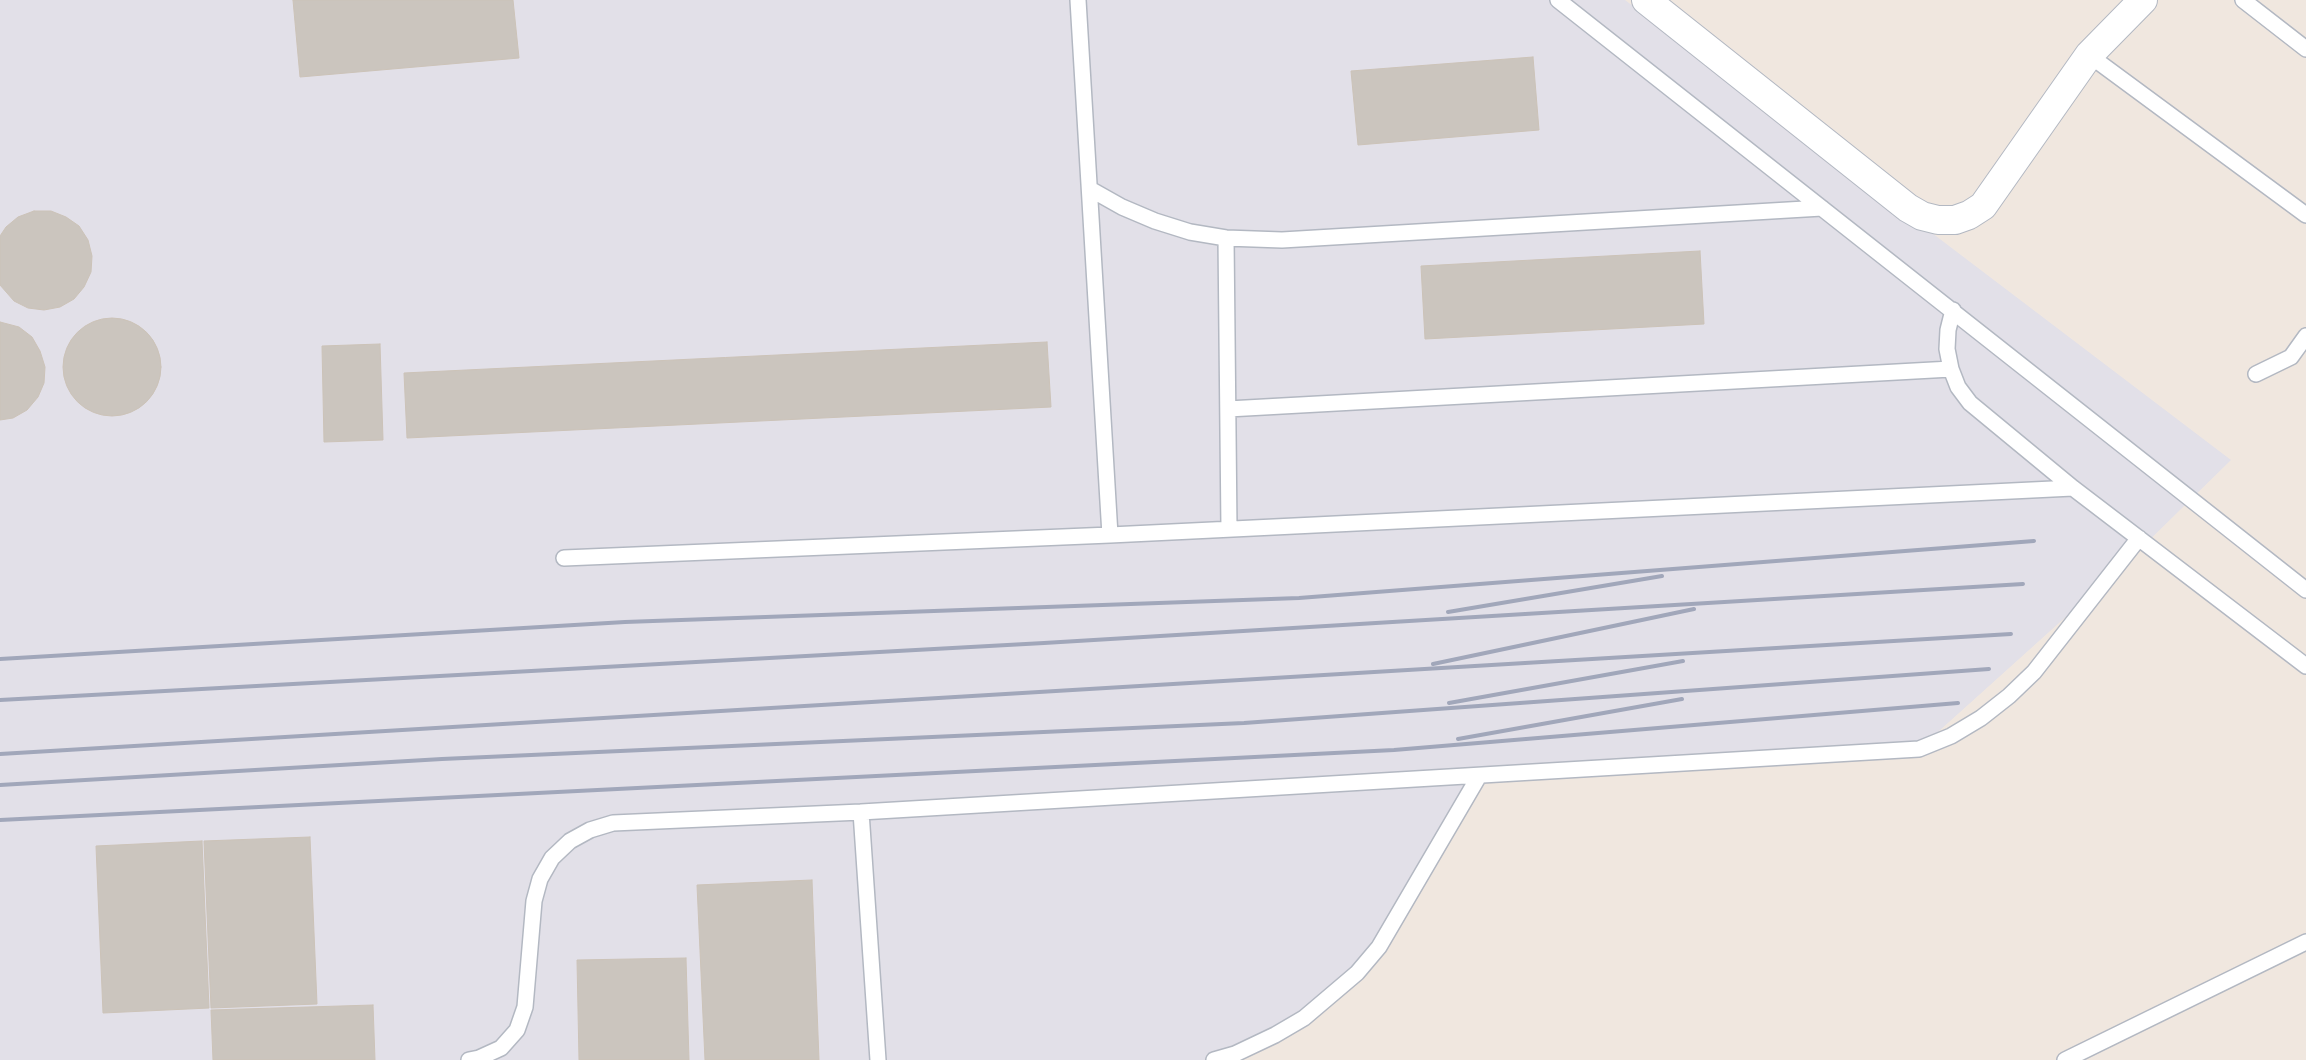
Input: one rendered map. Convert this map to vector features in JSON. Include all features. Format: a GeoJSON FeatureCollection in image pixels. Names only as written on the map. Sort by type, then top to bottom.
{"type":"FeatureCollection","features":[{"type":"Feature","properties":{"kind":"street"},"geometry":{"type":"LineString","coordinates":[[1655,4],[1908,208],[1922,216],[1938,220],[1954,220],[1970,215],[1984,206],[2088,55],[2143,0]]}},
{"type":"Feature","properties":{"kind":"lane"},"geometry":{"type":"LineString","coordinates":[[1078,0],[1110,535]]}},
{"type":"Feature","properties":{"kind":"lane"},"geometry":{"type":"LineString","coordinates":[[1558,0],[2306,590]]}},
{"type":"Feature","properties":{"kind":"lane"},"geometry":{"type":"LineString","coordinates":[[2243,0],[2306,49]]}},
{"type":"Feature","properties":{"kind":"lane"},"geometry":{"type":"LineString","coordinates":[[2088,55],[2306,215]]}},
{"type":"Feature","properties":{"kind":"lane"},"geometry":{"type":"LineString","coordinates":[[1090,189],[1122,207],[1155,221],[1190,232],[1226,238],[1282,240],[1822,208]]}},
{"type":"Feature","properties":{"kind":"lane"},"geometry":{"type":"LineString","coordinates":[[1226,238],[1229,529]]}},
{"type":"Feature","properties":{"kind":"lane"},"geometry":{"type":"LineString","coordinates":[[1953,310],[1948,330],[1947,349],[1951,369],[1958,387],[1970,403],[2073,488],[2306,666]]}},
{"type":"Feature","properties":{"kind":"lane"},"geometry":{"type":"LineString","coordinates":[[2256,374],[2291,357],[2306,336]]}},
{"type":"Feature","properties":{"kind":"lane"},"geometry":{"type":"LineString","coordinates":[[1228,409],[1951,369]]}},
{"type":"Feature","properties":{"kind":"lane"},"geometry":{"type":"LineString","coordinates":[[564,558],[1110,535],[2073,488]]}},
{"type":"Feature","properties":{"kind":"lane"},"geometry":{"type":"LineString","coordinates":[[469,1060],[479,1058],[501,1048],[518,1030],[526,1007],[534,901],[540,879],[552,858],[570,841],[590,830],[613,823],[861,812],[1918,749],[1951,736],[1981,718],[2009,696],[2034,672],[2139,538]]}},
{"type":"Feature","properties":{"kind":"lane"},"geometry":{"type":"LineString","coordinates":[[1214,1060],[1235,1054],[1259,1043],[1304,1018],[1357,973],[1379,947],[1479,776]]}},
{"type":"Feature","properties":{"kind":"lane"},"geometry":{"type":"LineString","coordinates":[[861,812],[878,1060]]}},
{"type":"Feature","properties":{"kind":"lane"},"geometry":{"type":"LineString","coordinates":[[2065,1060],[2306,942]]}},
{"type":"Feature","properties":{"kind":"shaded area"},"geometry":{"type":"Polygon","coordinates":[[[0,0],[1625,0],[2231,460],[2129,560],[1919,749],[1479,776],[1379,947],[1331,996],[1214,1060],[0,1060],[0,0]]]}},
{"type":"Feature","properties":{"kind":"building"},"geometry":{"type":"Polygon","coordinates":[[[293,0],[513,0],[519,58],[300,77],[293,0]]]}},
{"type":"Feature","properties":{"kind":"building"},"geometry":{"type":"Polygon","coordinates":[[[1533,57],[1539,130],[1358,145],[1351,71],[1533,57]]]}},
{"type":"Feature","properties":{"kind":"building"},"geometry":{"type":"Polygon","coordinates":[[[34,211],[51,211],[66,217],[79,226],[88,240],[92,256],[91,272],[84,287],[74,299],[60,307],[44,310],[28,308],[14,301],[0,285],[0,236],[6,227],[18,217],[34,211]]]}},
{"type":"Feature","properties":{"kind":"building"},"geometry":{"type":"Polygon","coordinates":[[[1700,251],[1704,324],[1425,339],[1421,266],[1700,251]]]}},
{"type":"Feature","properties":{"kind":"building"},"geometry":{"type":"Polygon","coordinates":[[[112,318],[131,322],[147,332],[157,348],[161,367],[157,386],[147,402],[131,412],[112,416],[93,412],[77,402],[67,386],[63,367],[67,348],[77,332],[93,322],[112,318]]]}},
{"type":"Feature","properties":{"kind":"building"},"geometry":{"type":"Polygon","coordinates":[[[0,322],[19,327],[32,337],[40,351],[45,367],[44,383],[38,397],[27,410],[13,418],[0,420],[0,322]]]}},
{"type":"Feature","properties":{"kind":"building"},"geometry":{"type":"Polygon","coordinates":[[[1047,342],[1051,407],[407,438],[404,373],[1047,342]]]}},
{"type":"Feature","properties":{"kind":"building"},"geometry":{"type":"Polygon","coordinates":[[[380,344],[383,440],[324,442],[322,346],[380,344]]]}},
{"type":"Feature","properties":{"kind":"building"},"geometry":{"type":"Polygon","coordinates":[[[310,837],[317,1004],[211,1008],[204,841],[310,837]]]}},
{"type":"Feature","properties":{"kind":"building"},"geometry":{"type":"Polygon","coordinates":[[[202,841],[209,1008],[103,1013],[96,846],[202,841]]]}},
{"type":"Feature","properties":{"kind":"building"},"geometry":{"type":"Polygon","coordinates":[[[812,880],[819,1060],[705,1060],[697,885],[812,880]]]}},
{"type":"Feature","properties":{"kind":"building"},"geometry":{"type":"Polygon","coordinates":[[[686,958],[689,1060],[579,1060],[577,960],[686,958]]]}},
{"type":"Feature","properties":{"kind":"building"},"geometry":{"type":"Polygon","coordinates":[[[373,1005],[375,1060],[213,1060],[211,1010],[373,1005]]]}},
{"type":"Feature","properties":{"kind":"railway"},"geometry":{"type":"LineString","coordinates":[[0,659],[625,622],[1299,598],[2034,541]]}},
{"type":"Feature","properties":{"kind":"railway"},"geometry":{"type":"LineString","coordinates":[[1448,612],[1662,576]]}},
{"type":"Feature","properties":{"kind":"railway"},"geometry":{"type":"LineString","coordinates":[[0,700],[1044,643],[2023,584]]}},
{"type":"Feature","properties":{"kind":"railway"},"geometry":{"type":"LineString","coordinates":[[1433,664],[1694,609]]}},
{"type":"Feature","properties":{"kind":"railway"},"geometry":{"type":"LineString","coordinates":[[0,754],[2011,634]]}},
{"type":"Feature","properties":{"kind":"railway"},"geometry":{"type":"LineString","coordinates":[[1449,703],[1683,661]]}},
{"type":"Feature","properties":{"kind":"railway"},"geometry":{"type":"LineString","coordinates":[[0,785],[442,759],[1244,723],[1989,669]]}},
{"type":"Feature","properties":{"kind":"railway"},"geometry":{"type":"LineString","coordinates":[[1458,739],[1682,699]]}},
{"type":"Feature","properties":{"kind":"railway"},"geometry":{"type":"LineString","coordinates":[[0,820],[1394,750],[1958,703]]}}]}
